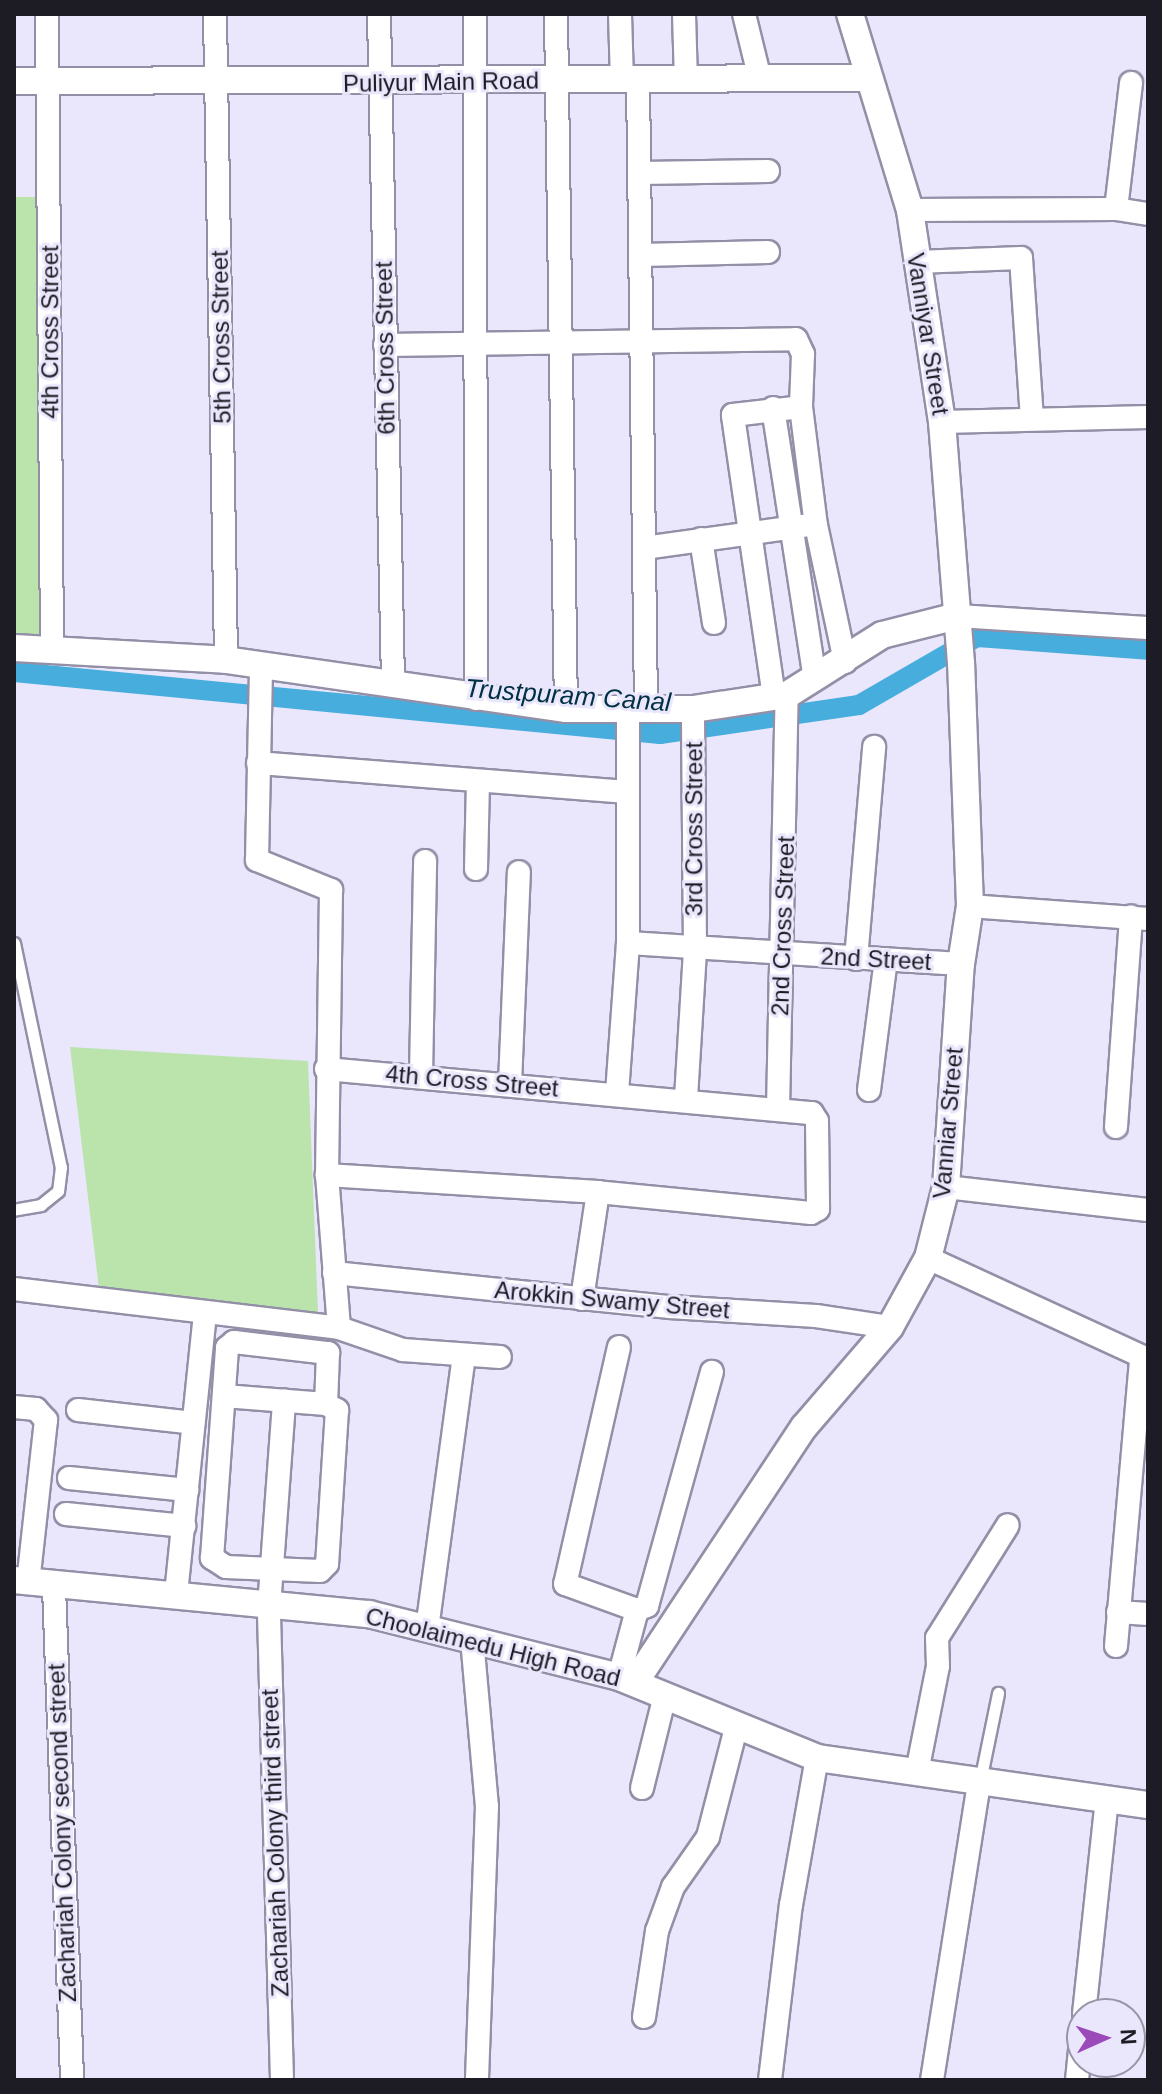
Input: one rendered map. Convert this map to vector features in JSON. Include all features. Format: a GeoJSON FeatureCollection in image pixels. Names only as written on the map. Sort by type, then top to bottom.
{"type":"FeatureCollection","features":[{"type":"Feature","properties":{"kind":"street","name":"4th Cross Street"},"geometry":{"type":"LineString","coordinates":[[47,14],[52,651]]}},
{"type":"Feature","properties":{"kind":"street","name":"5th Cross Street"},"geometry":{"type":"LineString","coordinates":[[215,14],[226,660]]}},
{"type":"Feature","properties":{"kind":"street","name":"6th Cross Street"},"geometry":{"type":"LineString","coordinates":[[379,14],[393,682]]}},
{"type":"Feature","properties":{"kind":"street"},"geometry":{"type":"LineString","coordinates":[[475,14],[476,699]]}},
{"type":"Feature","properties":{"kind":"street"},"geometry":{"type":"LineString","coordinates":[[556,14],[566,709]]}},
{"type":"Feature","properties":{"kind":"street"},"geometry":{"type":"LineString","coordinates":[[617,1093],[628,943],[627,760],[637,710],[644,548],[640,173],[620,14]]}},
{"type":"Feature","properties":{"kind":"street"},"geometry":{"type":"LineString","coordinates":[[684,14],[686,80]]}},
{"type":"Feature","properties":{"kind":"street"},"geometry":{"type":"LineString","coordinates":[[744,14],[760,79]]}},
{"type":"Feature","properties":{"kind":"street","name":"Vanniyar Street"},"geometry":{"type":"LineString","coordinates":[[850,14],[867,78],[910,210],[942,422],[961,663]]}},
{"type":"Feature","properties":{"kind":"street","name":"Puliyur Main Road"},"geometry":{"type":"LineString","coordinates":[[14,81],[379,83],[867,78]]}},
{"type":"Feature","properties":{"kind":"street"},"geometry":{"type":"LineString","coordinates":[[1116,209],[1131,83]]}},
{"type":"Feature","properties":{"kind":"street"},"geometry":{"type":"LineString","coordinates":[[640,173],[768,171]]}},
{"type":"Feature","properties":{"kind":"street"},"geometry":{"type":"LineString","coordinates":[[910,210],[1116,209],[1148,214]]}},
{"type":"Feature","properties":{"kind":"street"},"geometry":{"type":"LineString","coordinates":[[641,255],[768,252]]}},
{"type":"Feature","properties":{"kind":"street"},"geometry":{"type":"LineString","coordinates":[[916,262],[1021,258],[1032,418]]}},
{"type":"Feature","properties":{"kind":"street"},"geometry":{"type":"LineString","coordinates":[[385,345],[641,344],[796,339],[803,354],[801,407],[816,525],[845,662]]}},
{"type":"Feature","properties":{"kind":"street"},"geometry":{"type":"LineString","coordinates":[[801,407],[773,408],[815,679]]}},
{"type":"Feature","properties":{"kind":"street","name":"2nd Cross Street"},"geometry":{"type":"LineString","coordinates":[[773,408],[733,415],[750,533],[790,744],[778,1109]]}},
{"type":"Feature","properties":{"kind":"street"},"geometry":{"type":"LineString","coordinates":[[942,422],[1148,417]]}},
{"type":"Feature","properties":{"kind":"street"},"geometry":{"type":"LineString","coordinates":[[644,548],[816,525]]}},
{"type":"Feature","properties":{"kind":"street"},"geometry":{"type":"LineString","coordinates":[[701,539],[714,623]]}},
{"type":"Feature","properties":{"kind":"street"},"geometry":{"type":"LineString","coordinates":[[14,648],[226,660],[261,669],[393,682],[476,699],[566,709],[637,710],[693,709],[780,696],[845,662],[882,635],[957,616],[1148,628]]}},
{"type":"Feature","properties":{"kind":"street","name":"Vanniar Street"},"geometry":{"type":"LineString","coordinates":[[627,1680],[804,1427],[890,1327],[928,1258],[946,1187],[961,964],[970,906],[961,663]]}},
{"type":"Feature","properties":{"kind":"street"},"geometry":{"type":"LineString","coordinates":[[261,669],[257,736],[257,860],[331,890],[326,1069],[327,1175],[339,1328]]}},
{"type":"Feature","properties":{"kind":"street","name":"3rd Cross Street"},"geometry":{"type":"LineString","coordinates":[[686,1098],[695,949],[693,709]]}},
{"type":"Feature","properties":{"kind":"street"},"geometry":{"type":"LineString","coordinates":[[856,959],[874,747]]}},
{"type":"Feature","properties":{"kind":"street"},"geometry":{"type":"LineString","coordinates":[[258,763],[478,784],[626,792]]}},
{"type":"Feature","properties":{"kind":"street"},"geometry":{"type":"LineString","coordinates":[[476,869],[478,784]]}},
{"type":"Feature","properties":{"kind":"street"},"geometry":{"type":"LineString","coordinates":[[421,1076],[425,861]]}},
{"type":"Feature","properties":{"kind":"street"},"geometry":{"type":"LineString","coordinates":[[510,1084],[519,872]]}},
{"type":"Feature","properties":{"kind":"street"},"geometry":{"type":"LineString","coordinates":[[970,906],[1140,918],[1116,1127]]}},
{"type":"Feature","properties":{"kind":"street","name":"2nd Street"},"geometry":{"type":"LineString","coordinates":[[628,943],[961,964]]}},
{"type":"Feature","properties":{"kind":"street"},"geometry":{"type":"LineString","coordinates":[[869,1090],[886,959]]}},
{"type":"Feature","properties":{"kind":"street","name":"4th Cross Street"},"geometry":{"type":"LineString","coordinates":[[326,1069],[686,1098],[778,1109],[816,1117],[816,1213],[598,1192]]}},
{"type":"Feature","properties":{"kind":"street"},"geometry":{"type":"LineString","coordinates":[[327,1175],[598,1192],[582,1299]]}},
{"type":"Feature","properties":{"kind":"street"},"geometry":{"type":"LineString","coordinates":[[946,1187],[1148,1210]]}},
{"type":"Feature","properties":{"kind":"street"},"geometry":{"type":"LineString","coordinates":[[928,1258],[1145,1359],[1116,1646]]}},
{"type":"Feature","properties":{"kind":"street","name":"Arokkin Swamy Street"},"geometry":{"type":"LineString","coordinates":[[334,1273],[582,1299],[816,1316],[890,1327]]}},
{"type":"Feature","properties":{"kind":"street"},"geometry":{"type":"LineString","coordinates":[[14,1289],[339,1328],[403,1350],[500,1357]]}},
{"type":"Feature","properties":{"kind":"street"},"geometry":{"type":"LineString","coordinates":[[176,1594],[205,1312]]}},
{"type":"Feature","properties":{"kind":"street"},"geometry":{"type":"LineString","coordinates":[[284,1346],[286,1321]]}},
{"type":"Feature","properties":{"kind":"street"},"geometry":{"type":"LineString","coordinates":[[224,1396],[326,1404],[337,1410],[327,1564],[320,1571],[226,1567],[212,1558],[224,1396],[230,1344],[284,1346],[328,1353],[326,1404]]}},
{"type":"Feature","properties":{"kind":"street"},"geometry":{"type":"LineString","coordinates":[[619,1347],[565,1584],[637,1610],[647,1606],[712,1372]]}},
{"type":"Feature","properties":{"kind":"street"},"geometry":{"type":"LineString","coordinates":[[427,1629],[464,1356]]}},
{"type":"Feature","properties":{"kind":"street","name":"Zachariah Colony third street"},"geometry":{"type":"LineString","coordinates":[[282,2080],[269,1607],[284,1401]]}},
{"type":"Feature","properties":{"kind":"street"},"geometry":{"type":"LineString","coordinates":[[14,1407],[36,1409],[46,1420],[23,1552],[21,1581]]}},
{"type":"Feature","properties":{"kind":"street"},"geometry":{"type":"LineString","coordinates":[[78,1410],[193,1423]]}},
{"type":"Feature","properties":{"kind":"street"},"geometry":{"type":"LineString","coordinates":[[69,1478],[187,1490]]}},
{"type":"Feature","properties":{"kind":"street"},"geometry":{"type":"LineString","coordinates":[[66,1514],[184,1526]]}},
{"type":"Feature","properties":{"kind":"street"},"geometry":{"type":"LineString","coordinates":[[917,1772],[938,1666],[937,1638],[1008,1525]]}},
{"type":"Feature","properties":{"kind":"street","name":"Choolaimedu High Road"},"geometry":{"type":"LineString","coordinates":[[21,1581],[54,1587],[176,1594],[269,1607],[369,1614],[627,1680],[817,1758],[1148,1805]]}},
{"type":"Feature","properties":{"kind":"street","name":"Zachariah Colony second street"},"geometry":{"type":"LineString","coordinates":[[54,1587],[72,2080]]}},
{"type":"Feature","properties":{"kind":"street"},"geometry":{"type":"LineString","coordinates":[[627,1680],[637,1610]]}},
{"type":"Feature","properties":{"kind":"street"},"geometry":{"type":"LineString","coordinates":[[1118,1612],[1148,1614]]}},
{"type":"Feature","properties":{"kind":"street"},"geometry":{"type":"LineString","coordinates":[[472,1639],[487,1806],[477,2080]]}},
{"type":"Feature","properties":{"kind":"street"},"geometry":{"type":"LineString","coordinates":[[642,1788],[665,1695]]}},
{"type":"Feature","properties":{"kind":"street"},"geometry":{"type":"LineString","coordinates":[[644,2017],[657,1931],[673,1887],[708,1837],[737,1724]]}},
{"type":"Feature","properties":{"kind":"street"},"geometry":{"type":"LineString","coordinates":[[770,2080],[791,1905],[817,1758]]}},
{"type":"Feature","properties":{"kind":"street"},"geometry":{"type":"LineString","coordinates":[[932,2080],[979,1782]]}},
{"type":"Feature","properties":{"kind":"street"},"geometry":{"type":"LineString","coordinates":[[1086,1998],[1107,1800]]}},
{"type":"Feature","properties":{"kind":"lane"},"geometry":{"type":"LineString","coordinates":[[14,943],[61,1167],[58,1191],[41,1205],[14,1210]]}},
{"type":"Feature","properties":{"kind":"lane"},"geometry":{"type":"LineString","coordinates":[[979,1782],[998,1693]]}},
{"type":"Feature","properties":{"kind":"green space"},"geometry":{"type":"Polygon","coordinates":[[[14,197],[40,197],[45,639],[14,637],[14,197]]]}},
{"type":"Feature","properties":{"kind":"green space"},"geometry":{"type":"Polygon","coordinates":[[[70,1047],[308,1061],[318,1313],[99,1289],[70,1047]]]}},
{"type":"Feature","properties":{"kind":"waterway","name":"Trustpuram Canal"},"geometry":{"type":"LineString","coordinates":[[14,672],[660,734],[859,705],[977,637],[1148,650]]}}]}
